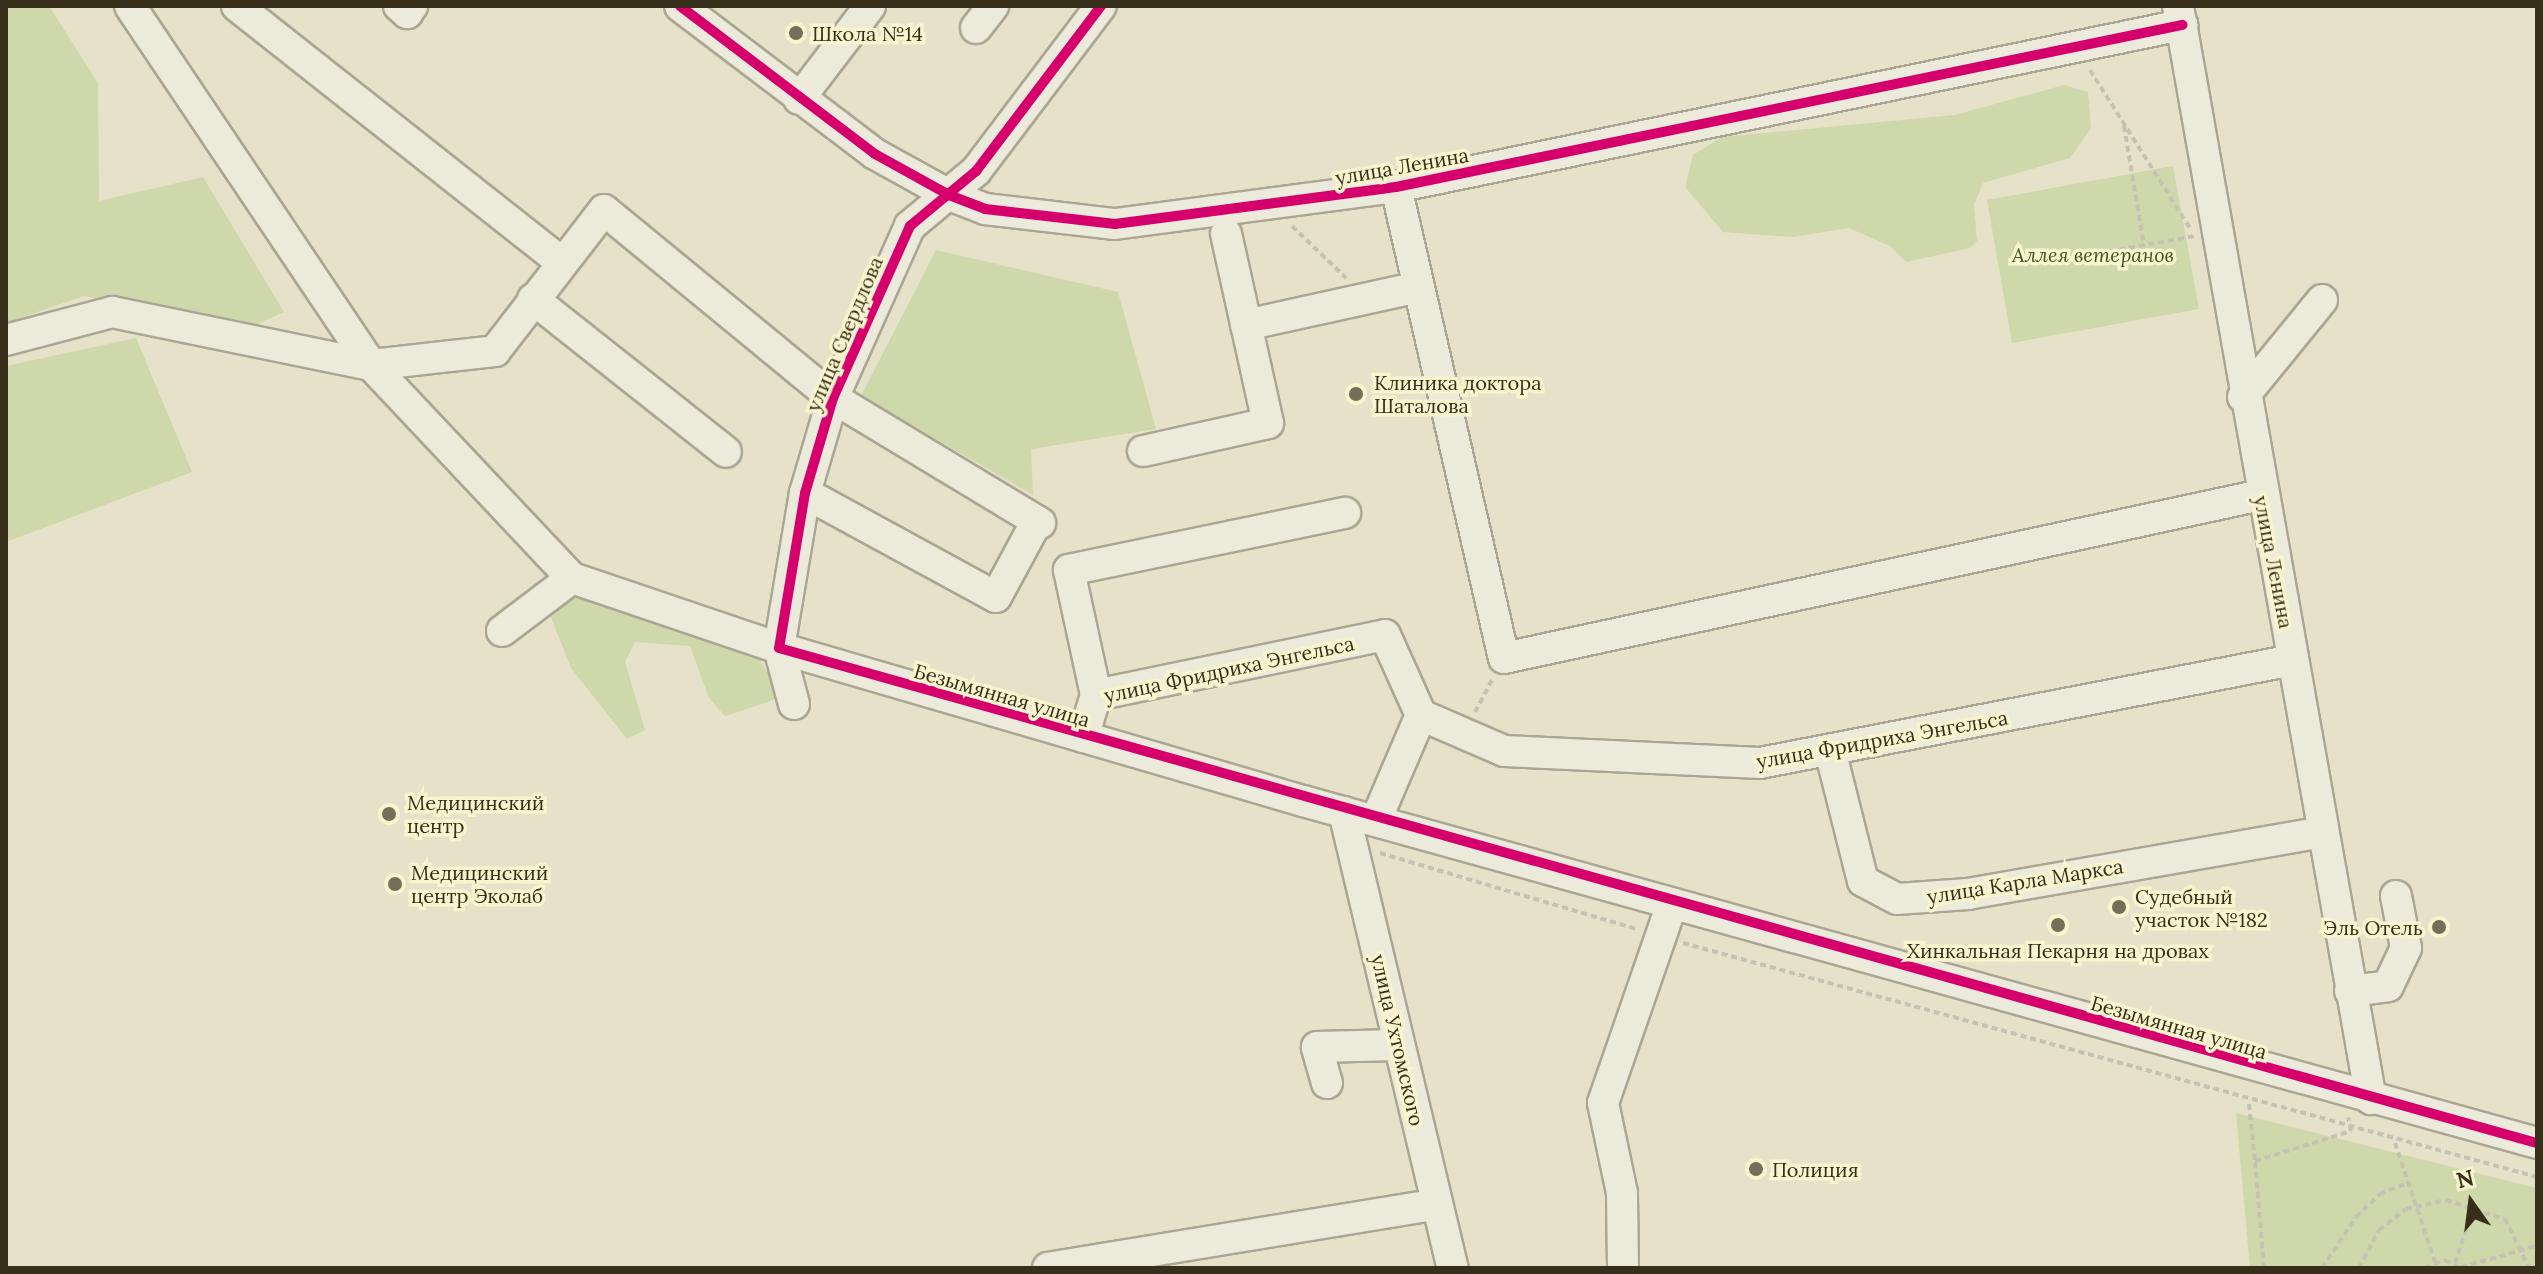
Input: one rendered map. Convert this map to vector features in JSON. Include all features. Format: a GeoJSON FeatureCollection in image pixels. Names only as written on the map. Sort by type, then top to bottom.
{"type":"FeatureCollection","features":[{"type":"Feature","properties":{"kind":"street"},"geometry":{"type":"LineString","coordinates":[[130,6],[371,365],[572,578],[502,631]]}},
{"type":"Feature","properties":{"kind":"street"},"geometry":{"type":"LineString","coordinates":[[237,6],[562,263]]}},
{"type":"Feature","properties":{"kind":"street"},"geometry":{"type":"LineString","coordinates":[[399,6],[407,13],[412,6]]}},
{"type":"Feature","properties":{"kind":"street","name":"улица Ленина"},"geometry":{"type":"LineString","coordinates":[[680,6],[799,99],[949,195],[985,209],[1115,224],[1273,207],[1396,187],[2076,47],[2180,15],[2205,234],[2243,397],[2371,1099]]}},
{"type":"Feature","properties":{"kind":"street"},"geometry":{"type":"LineString","coordinates":[[799,99],[870,6]]}},
{"type":"Feature","properties":{"kind":"street","name":"улица Свердлова"},"geometry":{"type":"LineString","coordinates":[[779,648],[805,493],[833,398],[910,226],[976,171],[1101,6]]}},
{"type":"Feature","properties":{"kind":"street"},"geometry":{"type":"LineString","coordinates":[[1396,187],[1504,658],[2261,495]]}},
{"type":"Feature","properties":{"kind":"street"},"geometry":{"type":"LineString","coordinates":[[6,340],[112,312],[163,317],[371,365],[495,351],[604,210],[833,398],[1039,522],[996,597],[805,493]]}},
{"type":"Feature","properties":{"kind":"street"},"geometry":{"type":"LineString","coordinates":[[1143,451],[1268,423],[1226,234]]}},
{"type":"Feature","properties":{"kind":"street"},"geometry":{"type":"LineString","coordinates":[[1246,325],[1419,287]]}},
{"type":"Feature","properties":{"kind":"street"},"geometry":{"type":"LineString","coordinates":[[533,299],[726,452]]}},
{"type":"Feature","properties":{"kind":"street"},"geometry":{"type":"LineString","coordinates":[[2243,397],[2322,300]]}},
{"type":"Feature","properties":{"kind":"street"},"geometry":{"type":"LineString","coordinates":[[1096,695],[1069,570],[1345,513]]}},
{"type":"Feature","properties":{"kind":"street","name":"Безымянная улица"},"geometry":{"type":"LineString","coordinates":[[572,578],[779,648],[1083,737],[1672,904],[2537,1143]]}},
{"type":"Feature","properties":{"kind":"street","name":"улица Фридриха Энгельса"},"geometry":{"type":"LineString","coordinates":[[1083,737],[1096,695],[1385,635],[1421,715],[1504,751],[1760,763],[2293,660]]}},
{"type":"Feature","properties":{"kind":"street"},"geometry":{"type":"LineString","coordinates":[[779,648],[794,704]]}},
{"type":"Feature","properties":{"kind":"street"},"geometry":{"type":"LineString","coordinates":[[1376,820],[1421,715]]}},
{"type":"Feature","properties":{"kind":"street","name":"улица Карла Маркса"},"geometry":{"type":"LineString","coordinates":[[1830,750],[1863,881],[1897,899],[1968,894],[2323,832]]}},
{"type":"Feature","properties":{"kind":"street","name":"улица Ухтомского"},"geometry":{"type":"LineString","coordinates":[[1344,812],[1453,1268]]}},
{"type":"Feature","properties":{"kind":"street"},"geometry":{"type":"LineString","coordinates":[[2350,991],[2388,986],[2406,948],[2396,896]]}},
{"type":"Feature","properties":{"kind":"street"},"geometry":{"type":"LineString","coordinates":[[1623,1268],[1622,1193],[1603,1103],[1672,904]]}},
{"type":"Feature","properties":{"kind":"street"},"geometry":{"type":"LineString","coordinates":[[1327,1083],[1317,1047],[1398,1045]]}},
{"type":"Feature","properties":{"kind":"street"},"geometry":{"type":"LineString","coordinates":[[1048,1268],[1437,1204]]}},
{"type":"Feature","properties":{"kind":"path"},"geometry":{"type":"LineString","coordinates":[[2050,262],[2205,234],[2124,123],[2076,47]]}},
{"type":"Feature","properties":{"kind":"path"},"geometry":{"type":"LineString","coordinates":[[2124,123],[2144,245]]}},
{"type":"Feature","properties":{"kind":"path"},"geometry":{"type":"LineString","coordinates":[[1273,207],[1368,298]]}},
{"type":"Feature","properties":{"kind":"path"},"geometry":{"type":"LineString","coordinates":[[1463,734],[1504,658]]}},
{"type":"Feature","properties":{"kind":"path"},"geometry":{"type":"LineString","coordinates":[[1351,844],[1661,937],[2249,1103],[2537,1177]]}},
{"type":"Feature","properties":{"kind":"path"},"geometry":{"type":"LineString","coordinates":[[2249,1103],[2264,1268]]}},
{"type":"Feature","properties":{"kind":"path"},"geometry":{"type":"LineString","coordinates":[[2255,1161],[2351,1131]]}},
{"type":"Feature","properties":{"kind":"path"},"geometry":{"type":"LineString","coordinates":[[2394,1142],[2435,1262]]}},
{"type":"Feature","properties":{"kind":"path"},"geometry":{"type":"LineString","coordinates":[[2322,1268],[2356,1217],[2380,1194],[2409,1182]]}},
{"type":"Feature","properties":{"kind":"path"},"geometry":{"type":"LineString","coordinates":[[2359,1268],[2379,1230],[2416,1205],[2446,1200],[2474,1206],[2505,1219],[2524,1250],[2529,1268]]}},
{"type":"Feature","properties":{"kind":"path"},"geometry":{"type":"LineString","coordinates":[[2455,1263],[2474,1206]]}},
{"type":"Feature","properties":{"kind":"path"},"geometry":{"type":"LineString","coordinates":[[2425,1268],[2435,1262],[2455,1263],[2461,1268],[2537,1246]]}},
{"type":"Feature","properties":{"kind":"green space"},"geometry":{"type":"Polygon","coordinates":[[[6,6],[49,6],[98,83],[99,201],[203,177],[284,312],[244,330],[84,296],[6,323],[6,6]]]}},
{"type":"Feature","properties":{"kind":"green space"},"geometry":{"type":"Polygon","coordinates":[[[2064,85],[2088,92],[2091,128],[2070,158],[1983,183],[1974,205],[1977,241],[1970,248],[1906,262],[1890,246],[1849,228],[1792,237],[1723,232],[1685,187],[1693,155],[1722,137],[1955,115],[2064,85]]]}},
{"type":"Feature","properties":{"kind":"green space","name":"Аллея ветеранов"},"geometry":{"type":"Polygon","coordinates":[[[2173,166],[2199,309],[2012,343],[1987,200],[2173,166]]]}},
{"type":"Feature","properties":{"kind":"green space"},"geometry":{"type":"Polygon","coordinates":[[[936,250],[1118,292],[1156,429],[1031,449],[1033,495],[861,396],[936,250]]]}},
{"type":"Feature","properties":{"kind":"green space"},"geometry":{"type":"Polygon","coordinates":[[[136,338],[192,472],[6,542],[6,366],[136,338]]]}},
{"type":"Feature","properties":{"kind":"green space"},"geometry":{"type":"Polygon","coordinates":[[[576,589],[715,645],[751,647],[778,688],[776,699],[725,716],[709,698],[690,646],[635,642],[625,662],[645,730],[627,739],[571,668],[546,605],[576,589]]]}},
{"type":"Feature","properties":{"kind":"green space"},"geometry":{"type":"Polygon","coordinates":[[[2236,1113],[2537,1188],[2537,1268],[2250,1268],[2236,1113]]]}},
{"type":"Feature","properties":{"kind":"cycle path"},"geometry":{"type":"LineString","coordinates":[[680,6],[875,154],[949,195],[985,209],[1115,224],[1396,187],[2182,25]]}},
{"type":"Feature","properties":{"kind":"cycle path"},"geometry":{"type":"LineString","coordinates":[[1101,6],[976,171],[910,226],[833,398],[805,493],[779,648],[2537,1143]]}},
{"type":"Feature","properties":{"kind":"place","name":"Школа №14"},"geometry":{"type":"Point","coordinates":[796,33]}},
{"type":"Feature","properties":{"kind":"place","name":"Клиника доктора Шаталова"},"geometry":{"type":"Point","coordinates":[1356,394]}},
{"type":"Feature","properties":{"kind":"place","name":"Медицинский центр"},"geometry":{"type":"Point","coordinates":[389,814]}},
{"type":"Feature","properties":{"kind":"place","name":"Медицинский центр Эколаб"},"geometry":{"type":"Point","coordinates":[395,884]}},
{"type":"Feature","properties":{"kind":"place","name":"Судебный участок №182"},"geometry":{"type":"Point","coordinates":[2119,907]}},
{"type":"Feature","properties":{"kind":"place","name":"Хинкальная Пекарня на дровах"},"geometry":{"type":"Point","coordinates":[2058,925]}},
{"type":"Feature","properties":{"kind":"place","name":"Эль Отель"},"geometry":{"type":"Point","coordinates":[2439,927]}},
{"type":"Feature","properties":{"kind":"place","name":"Полиция"},"geometry":{"type":"Point","coordinates":[1756,1169]}}]}
